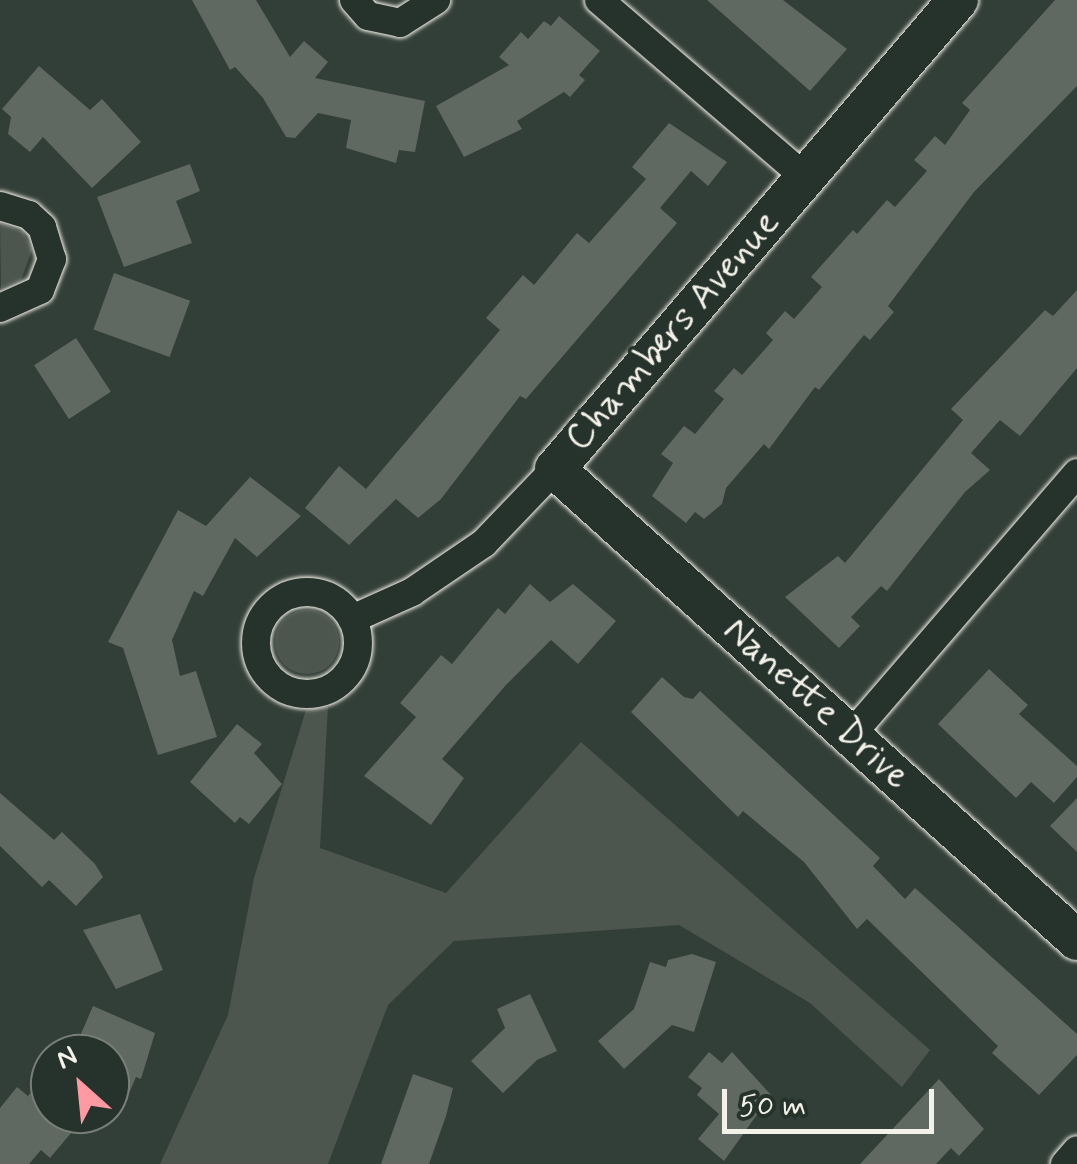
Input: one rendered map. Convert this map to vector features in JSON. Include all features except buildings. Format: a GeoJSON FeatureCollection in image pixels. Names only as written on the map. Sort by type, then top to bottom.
{"type":"FeatureCollection","features":[{"type":"Feature","properties":{"kind":"street"},"geometry":{"type":"LineString","coordinates":[[354,0],[368,16],[400,23],[436,0]]}},
{"type":"Feature","properties":{"kind":"street"},"geometry":{"type":"LineString","coordinates":[[599,0],[806,177]]}},
{"type":"Feature","properties":{"kind":"street","name":"Chambers Avenue"},"geometry":{"type":"LineString","coordinates":[[352,620],[412,592],[484,543],[555,469],[958,0]]}},
{"type":"Feature","properties":{"kind":"street"},"geometry":{"type":"LineString","coordinates":[[0,206],[29,214],[42,227],[52,258],[40,290],[0,308]]}},
{"type":"Feature","properties":{"kind":"street","name":"Nanette Drive"},"geometry":{"type":"LineString","coordinates":[[555,469],[1077,940]]}},
{"type":"Feature","properties":{"kind":"street"},"geometry":{"type":"LineString","coordinates":[[850,735],[1077,472]]}},
{"type":"Feature","properties":{"kind":"street"},"geometry":{"type":"LineString","coordinates":[[1065,1164],[1077,1150]]}},
{"type":"Feature","properties":{"kind":"shaded area"},"geometry":{"type":"Polygon","coordinates":[[[0,223],[23,232],[32,250],[21,280],[1,288],[0,223]]]}},
{"type":"Feature","properties":{"kind":"shaded area"},"geometry":{"type":"Polygon","coordinates":[[[307,610],[330,619],[339,642],[330,665],[307,674],[284,665],[275,642],[284,619],[307,610]]]}},
{"type":"Feature","properties":{"kind":"shaded area"},"geometry":{"type":"Polygon","coordinates":[[[328,707],[320,848],[446,893],[581,742],[930,1050],[902,1087],[810,1003],[679,925],[454,941],[388,1005],[328,1164],[160,1164],[228,1015],[254,878],[306,710],[328,707]]]}}]}
